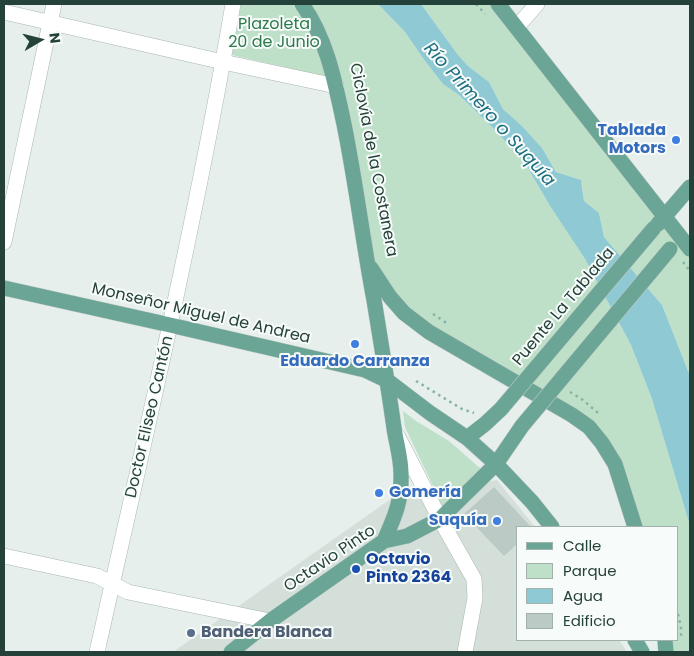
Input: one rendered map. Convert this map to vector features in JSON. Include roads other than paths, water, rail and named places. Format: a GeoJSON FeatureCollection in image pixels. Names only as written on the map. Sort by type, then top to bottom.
{"type":"FeatureCollection","features":[{"type":"Feature","properties":{"kind":"main road"},"geometry":{"type":"LineString","coordinates":[[302,4],[311,16],[322,39],[336,86],[351,159],[388,381],[401,470],[401,497],[384,541]]}},
{"type":"Feature","properties":{"kind":"main road"},"geometry":{"type":"LineString","coordinates":[[498,4],[665,217],[687,237]]}},
{"type":"Feature","properties":{"kind":"main road","name":"Puente La Tablada"},"geometry":{"type":"LineString","coordinates":[[466,438],[501,409],[690,187]]}},
{"type":"Feature","properties":{"kind":"main road","name":"Octavio Pinto"},"geometry":{"type":"LineString","coordinates":[[232,652],[270,621],[384,541],[407,536],[440,519],[496,464],[522,426],[670,249],[687,237]]}},
{"type":"Feature","properties":{"kind":"main road"},"geometry":{"type":"LineString","coordinates":[[367,260],[390,297],[404,313],[429,332],[572,415],[589,427],[615,464],[635,526]]}},
{"type":"Feature","properties":{"kind":"main road","name":"Monseñor Miguel de Andrea"},"geometry":{"type":"LineString","coordinates":[[4,288],[365,370],[388,381],[466,438],[496,464],[532,502],[551,526]]}},
{"type":"Feature","properties":{"kind":"main road"},"geometry":{"type":"LineString","coordinates":[[636,641],[642,652]]}},
{"type":"Feature","properties":{"kind":"street"},"geometry":{"type":"LineString","coordinates":[[4,242],[54,4]]}},
{"type":"Feature","properties":{"kind":"street","name":"Doctor Eliseo Cantón"},"geometry":{"type":"LineString","coordinates":[[97,652],[170,325],[233,4]]}},
{"type":"Feature","properties":{"kind":"street"},"geometry":{"type":"LineString","coordinates":[[517,28],[537,4]]}},
{"type":"Feature","properties":{"kind":"street"},"geometry":{"type":"LineString","coordinates":[[4,12],[336,86]]}},
{"type":"Feature","properties":{"kind":"street"},"geometry":{"type":"LineString","coordinates":[[394,430],[440,519],[474,579],[475,598],[464,652]]}},
{"type":"Feature","properties":{"kind":"street"},"geometry":{"type":"LineString","coordinates":[[4,556],[97,576],[128,592],[270,621]]}},
{"type":"Feature","properties":{"kind":"water","name":"Río Primero o Suquía"},"geometry":{"type":"Polygon","coordinates":[[[378,4],[421,4],[458,55],[468,66],[489,82],[503,109],[542,148],[556,172],[581,180],[584,201],[599,213],[604,237],[662,305],[690,376],[690,526],[652,399],[631,345],[585,259],[550,206],[525,163],[459,95],[443,84],[405,32],[378,4]]]}},
{"type":"Feature","properties":{"kind":"place","name":"Tablada Motors"},"geometry":{"type":"Point","coordinates":[676,140]}},
{"type":"Feature","properties":{"kind":"place","name":"Eduardo Carranza"},"geometry":{"type":"Point","coordinates":[355,344]}},
{"type":"Feature","properties":{"kind":"place","name":"Gomería"},"geometry":{"type":"Point","coordinates":[379,493]}},
{"type":"Feature","properties":{"kind":"place","name":"Suquía"},"geometry":{"type":"Point","coordinates":[497,521]}},
{"type":"Feature","properties":{"kind":"place","name":"Octavio Pinto 2364"},"geometry":{"type":"Point","coordinates":[356,569]}},
{"type":"Feature","properties":{"kind":"place","name":"Bandera Blanca"},"geometry":{"type":"Point","coordinates":[191,633]}},
{"type":"Feature","properties":{"kind":"park label","name":"Plazoleta 20 de Junio"},"geometry":{"type":"Point","coordinates":[274,34]}}]}
